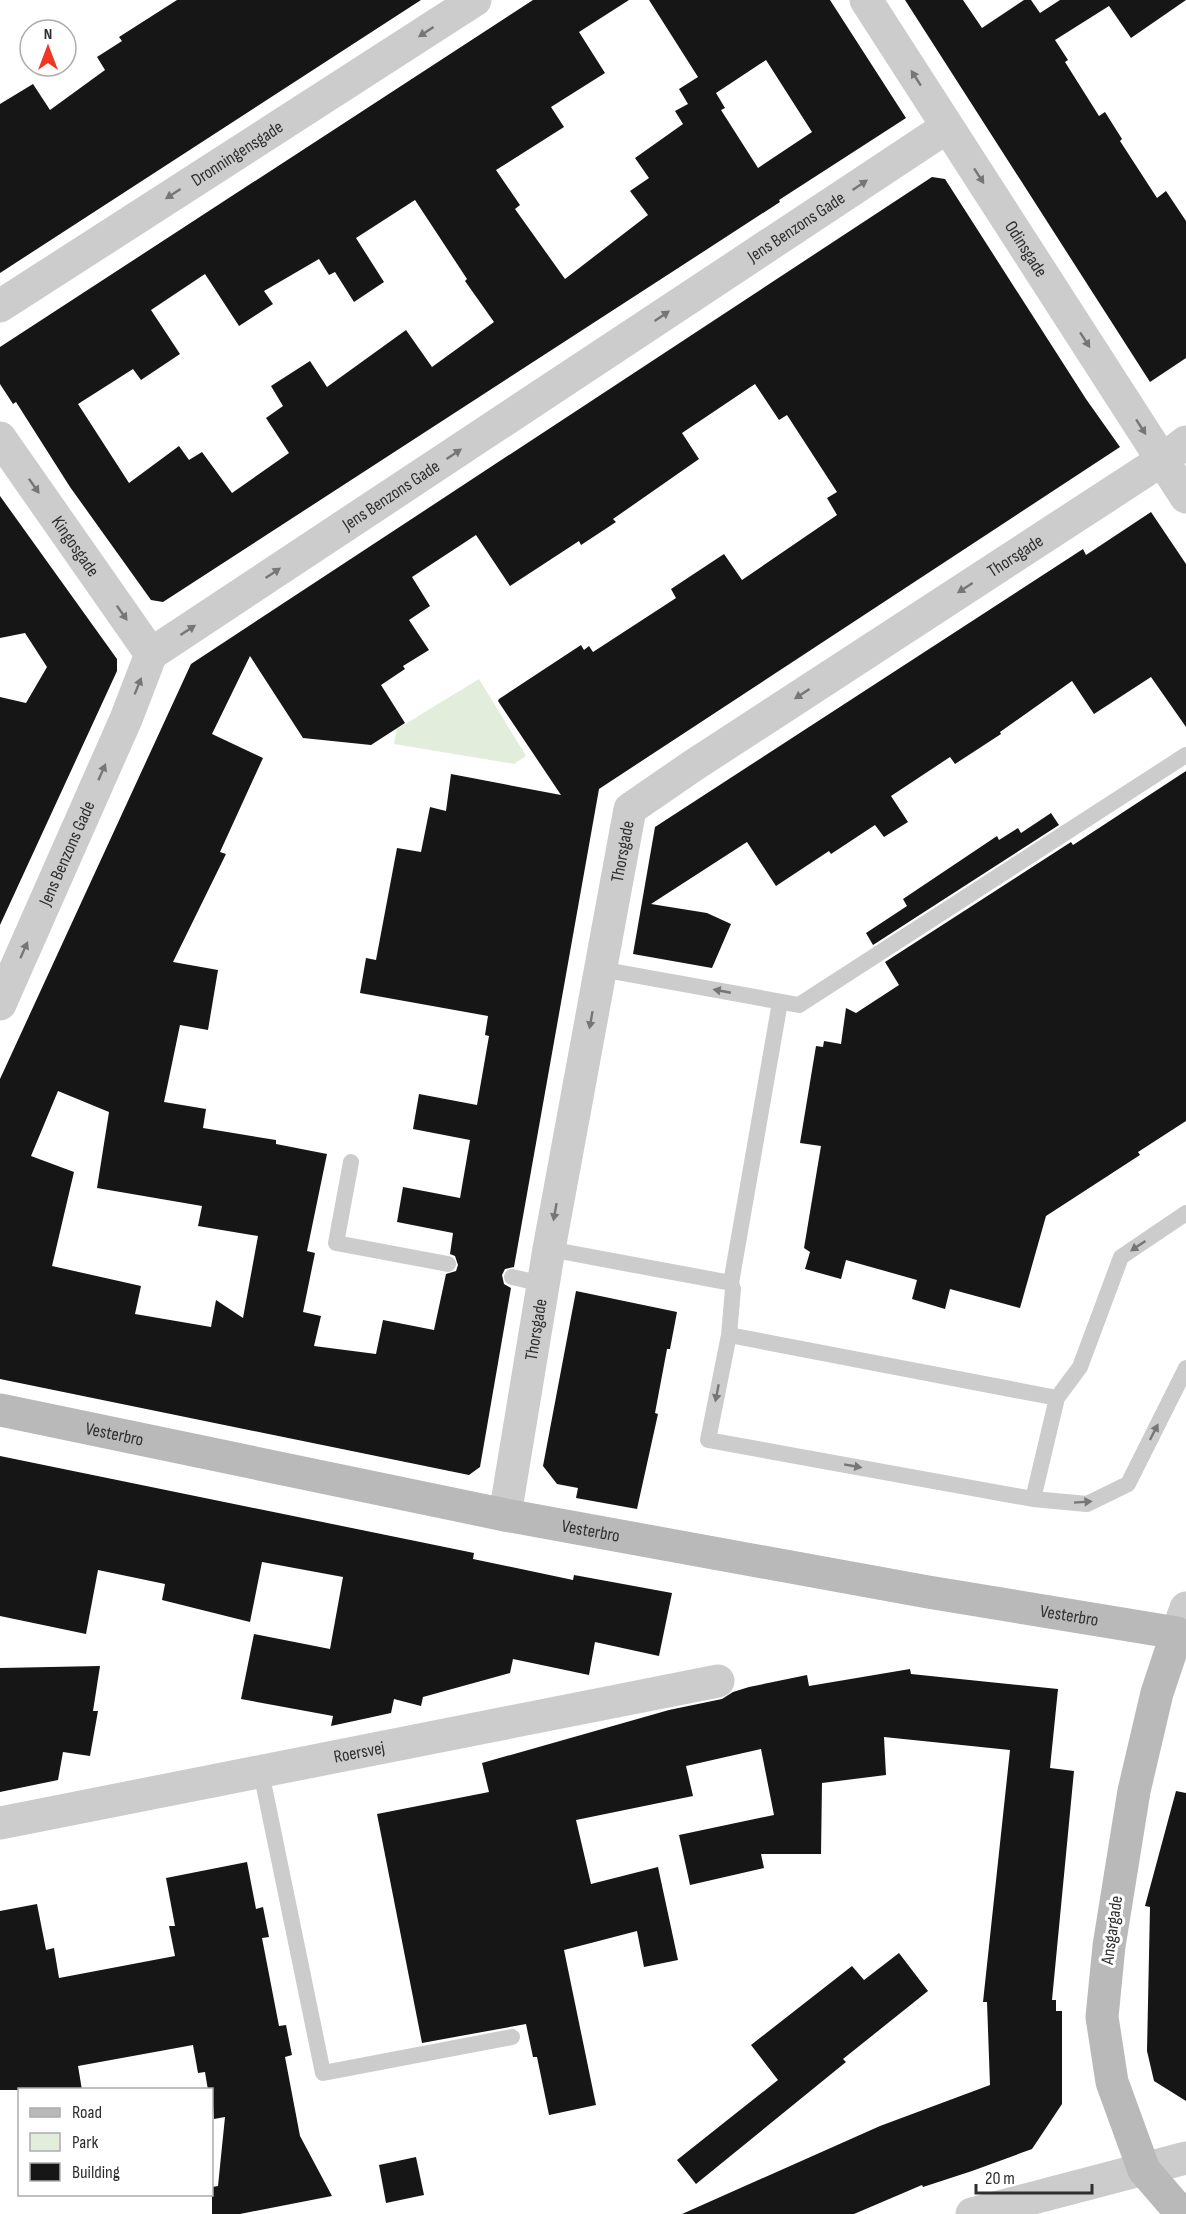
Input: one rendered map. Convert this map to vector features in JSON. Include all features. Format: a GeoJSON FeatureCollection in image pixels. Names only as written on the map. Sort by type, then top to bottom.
{"type":"FeatureCollection","features":[{"type":"Feature","properties":{"kind":"main road","name":"Vesterbro"},"geometry":{"type":"LineString","coordinates":[[0,1410],[505,1515],[928,1592],[1183,1625]]}},
{"type":"Feature","properties":{"kind":"main road","name":"Ansgargade"},"geometry":{"type":"LineString","coordinates":[[1182,2214],[1144,2170],[1112,2082],[1102,2016],[1109,1946],[1134,1791],[1157,1693],[1183,1625]]}},
{"type":"Feature","properties":{"kind":"street","name":"Dronningensgade"},"geometry":{"type":"LineString","coordinates":[[0,306],[475,0]]}},
{"type":"Feature","properties":{"kind":"street","name":"Odinsgade"},"geometry":{"type":"LineString","coordinates":[[866,0],[947,127],[1174,451],[1186,497]]}},
{"type":"Feature","properties":{"kind":"street","name":"Jens Benzons Gade"},"geometry":{"type":"LineString","coordinates":[[0,1004],[126,719],[151,654],[947,127]]}},
{"type":"Feature","properties":{"kind":"street","name":"Kingosgade"},"geometry":{"type":"LineString","coordinates":[[0,438],[151,654]]}},
{"type":"Feature","properties":{"kind":"street","name":"Thorsgade"},"geometry":{"type":"LineString","coordinates":[[505,1515],[528,1280],[549,1249],[630,809],[704,758],[1174,451]]}},
{"type":"Feature","properties":{"kind":"street","name":"Roersvej"},"geometry":{"type":"LineString","coordinates":[[0,1823],[718,1681]]}},
{"type":"Feature","properties":{"kind":"street"},"geometry":{"type":"LineString","coordinates":[[972,2214],[1186,2158]]}},
{"type":"Feature","properties":{"kind":"lane"},"geometry":{"type":"LineString","coordinates":[[600,969],[799,1005],[1186,755]]}},
{"type":"Feature","properties":{"kind":"lane"},"geometry":{"type":"LineString","coordinates":[[780,1002],[732,1283],[729,1335],[708,1440],[1033,1499],[1087,1504],[1128,1484],[1186,1368]]}},
{"type":"Feature","properties":{"kind":"lane"},"geometry":{"type":"LineString","coordinates":[[351,1162],[336,1243],[448,1264]]}},
{"type":"Feature","properties":{"kind":"lane"},"geometry":{"type":"LineString","coordinates":[[1033,1499],[1057,1398],[1080,1367],[1122,1257],[1186,1213]]}},
{"type":"Feature","properties":{"kind":"lane"},"geometry":{"type":"LineString","coordinates":[[549,1249],[732,1283]]}},
{"type":"Feature","properties":{"kind":"lane"},"geometry":{"type":"LineString","coordinates":[[729,1335],[1057,1398]]}},
{"type":"Feature","properties":{"kind":"lane"},"geometry":{"type":"LineString","coordinates":[[261,1772],[323,2073],[512,2037]]}},
{"type":"Feature","properties":{"kind":"green space"},"geometry":{"type":"Polygon","coordinates":[[[479,679],[526,756],[514,764],[394,744],[397,729],[479,679]]]}},
{"type":"Feature","properties":{"kind":"building"},"geometry":{"type":"Polygon","coordinates":[[[177,0],[421,0],[0,273],[0,104],[33,84],[50,110],[105,70],[97,57],[122,41],[119,37],[177,0]]]}},
{"type":"Feature","properties":{"kind":"building"},"geometry":{"type":"Polygon","coordinates":[[[533,0],[629,0],[579,32],[605,73],[551,107],[564,127],[496,170],[520,205],[515,209],[565,279],[648,215],[630,191],[649,178],[635,158],[683,124],[675,111],[688,104],[679,89],[698,77],[649,0],[830,0],[906,118],[163,602],[151,600],[70,487],[16,402],[13,404],[0,384],[0,347],[533,0]],[[766,60],[716,93],[725,108],[721,110],[758,168],[812,132],[766,60]],[[415,200],[356,238],[384,282],[354,302],[335,272],[329,275],[319,259],[264,291],[273,304],[239,326],[205,274],[151,310],[180,354],[141,380],[133,369],[78,404],[129,483],[179,446],[189,460],[202,452],[232,493],[289,453],[266,418],[283,406],[271,386],[310,361],[327,387],[406,330],[432,367],[494,322],[465,281],[467,279],[415,200]]]}},
{"type":"Feature","properties":{"kind":"building"},"geometry":{"type":"Polygon","coordinates":[[[905,0],[963,0],[982,28],[1024,0],[1031,0],[1040,13],[1060,0],[1186,0],[1131,38],[1109,6],[1055,40],[1068,60],[1065,62],[1099,116],[1105,112],[1122,139],[1120,141],[1157,198],[1166,191],[1186,221],[1186,358],[1150,382],[905,0]]]}},
{"type":"Feature","properties":{"kind":"building"},"geometry":{"type":"Polygon","coordinates":[[[932,177],[945,179],[1086,399],[1120,447],[599,789],[514,1267],[505,1269],[502,1275],[504,1284],[511,1288],[480,1467],[469,1475],[0,1379],[0,1079],[191,664],[932,177]],[[755,384],[682,433],[699,459],[613,519],[616,522],[581,545],[579,541],[510,586],[476,535],[412,577],[430,606],[409,620],[429,650],[403,666],[405,669],[381,685],[405,723],[371,745],[303,738],[250,656],[212,734],[263,758],[220,852],[226,854],[173,962],[218,970],[208,1030],[180,1025],[164,1102],[206,1109],[203,1128],[276,1140],[276,1144],[327,1154],[307,1251],[315,1253],[303,1312],[321,1316],[314,1346],[376,1354],[383,1320],[434,1330],[446,1274],[456,1271],[458,1265],[455,1256],[450,1254],[453,1233],[397,1222],[403,1187],[460,1198],[470,1140],[413,1129],[419,1094],[477,1105],[489,1036],[485,1035],[488,1016],[360,993],[366,958],[376,960],[397,848],[421,852],[430,807],[446,811],[451,774],[561,795],[498,701],[499,699],[581,645],[584,650],[589,646],[593,652],[676,598],[671,589],[724,554],[742,580],[837,515],[827,498],[837,492],[787,415],[779,420],[755,384]],[[58,1091],[31,1156],[74,1172],[52,1266],[141,1286],[135,1314],[211,1327],[216,1300],[243,1318],[258,1236],[198,1226],[202,1206],[97,1188],[109,1112],[58,1091]]]}},
{"type":"Feature","properties":{"kind":"building"},"geometry":{"type":"Polygon","coordinates":[[[0,496],[117,659],[117,671],[0,925],[0,697],[26,703],[47,667],[25,633],[0,638],[0,496]]]}},
{"type":"Feature","properties":{"kind":"building"},"geometry":{"type":"Polygon","coordinates":[[[1151,512],[1186,564],[1186,727],[1151,677],[1094,714],[1072,681],[1000,732],[1001,734],[955,764],[950,757],[891,796],[908,822],[884,837],[875,825],[831,854],[829,851],[776,886],[747,842],[651,904],[707,913],[731,924],[712,968],[633,954],[655,827],[1083,549],[1086,555],[1151,512]]]}},
{"type":"Feature","properties":{"kind":"building"},"geometry":{"type":"Polygon","coordinates":[[[1186,771],[1186,1121],[1138,1152],[1140,1155],[1046,1216],[1020,1308],[950,1289],[945,1309],[912,1299],[917,1280],[846,1260],[841,1279],[805,1269],[810,1252],[804,1248],[821,1146],[800,1143],[816,1046],[823,1047],[824,1041],[841,1044],[846,1008],[856,1013],[899,985],[885,962],[1071,842],[1073,845],[1186,771]]]}},
{"type":"Feature","properties":{"kind":"building"},"geometry":{"type":"Polygon","coordinates":[[[1051,813],[1059,825],[873,945],[866,933],[907,906],[903,899],[997,836],[999,840],[1018,828],[1021,833],[1051,813]]]}},
{"type":"Feature","properties":{"kind":"building"},"geometry":{"type":"Polygon","coordinates":[[[576,1291],[677,1312],[670,1349],[667,1349],[655,1413],[658,1414],[637,1509],[576,1498],[578,1488],[557,1484],[543,1466],[576,1291]]]}},
{"type":"Feature","properties":{"kind":"building"},"geometry":{"type":"Polygon","coordinates":[[[0,1456],[474,1553],[473,1559],[573,1580],[574,1575],[672,1593],[659,1656],[595,1642],[589,1675],[513,1659],[510,1673],[423,1697],[421,1706],[394,1699],[391,1713],[331,1726],[333,1716],[241,1699],[254,1634],[330,1649],[343,1577],[262,1562],[250,1622],[162,1600],[165,1584],[98,1570],[86,1634],[0,1616],[0,1456]]]}},
{"type":"Feature","properties":{"kind":"building"},"geometry":{"type":"Polygon","coordinates":[[[100,1666],[93,1711],[98,1711],[90,1756],[63,1752],[58,1780],[0,1792],[0,1668],[100,1666]]]}},
{"type":"Feature","properties":{"kind":"building"},"geometry":{"type":"Polygon","coordinates":[[[910,1669],[911,1674],[1058,1689],[1050,1768],[1074,1771],[1052,2000],[1056,2000],[1056,2011],[1062,2011],[1062,2104],[1032,2149],[972,2171],[923,2187],[922,2185],[854,2214],[682,2214],[880,2126],[990,2085],[987,2002],[983,2002],[1010,1750],[884,1737],[886,1775],[822,1783],[821,1854],[761,1854],[764,1868],[690,1885],[679,1835],[774,1815],[761,1749],[686,1766],[693,1796],[576,1820],[591,1884],[658,1867],[678,1960],[644,1967],[637,1931],[564,1950],[596,2105],[549,2115],[537,2057],[533,2057],[526,2024],[422,2043],[377,1814],[489,1792],[482,1763],[669,1710],[722,1699],[733,1692],[749,1687],[807,1675],[809,1686],[910,1669]]]}},
{"type":"Feature","properties":{"kind":"building"},"geometry":{"type":"Polygon","coordinates":[[[1176,1791],[1186,1793],[1186,2101],[1154,2081],[1147,2051],[1150,1907],[1145,1906],[1176,1791]]]}},
{"type":"Feature","properties":{"kind":"building"},"geometry":{"type":"Polygon","coordinates":[[[247,1862],[256,1909],[263,1907],[269,1937],[262,1938],[279,2026],[286,2025],[292,2055],[285,2057],[300,2136],[332,2196],[240,2214],[212,2214],[213,2187],[218,2186],[225,2117],[214,2119],[213,2088],[208,2088],[205,2072],[198,2073],[193,2045],[78,2066],[82,2088],[0,2090],[0,1911],[37,1904],[46,1950],[54,1948],[59,1978],[175,1956],[169,1926],[175,1926],[166,1878],[247,1862]]]}},
{"type":"Feature","properties":{"kind":"building"},"geometry":{"type":"Polygon","coordinates":[[[899,1953],[928,1991],[843,2059],[846,2062],[696,2184],[677,2160],[778,2080],[751,2045],[852,1966],[864,1980],[899,1953]]]}},
{"type":"Feature","properties":{"kind":"building"},"geometry":{"type":"Polygon","coordinates":[[[416,2157],[424,2195],[386,2203],[379,2165],[416,2157]]]}}]}
